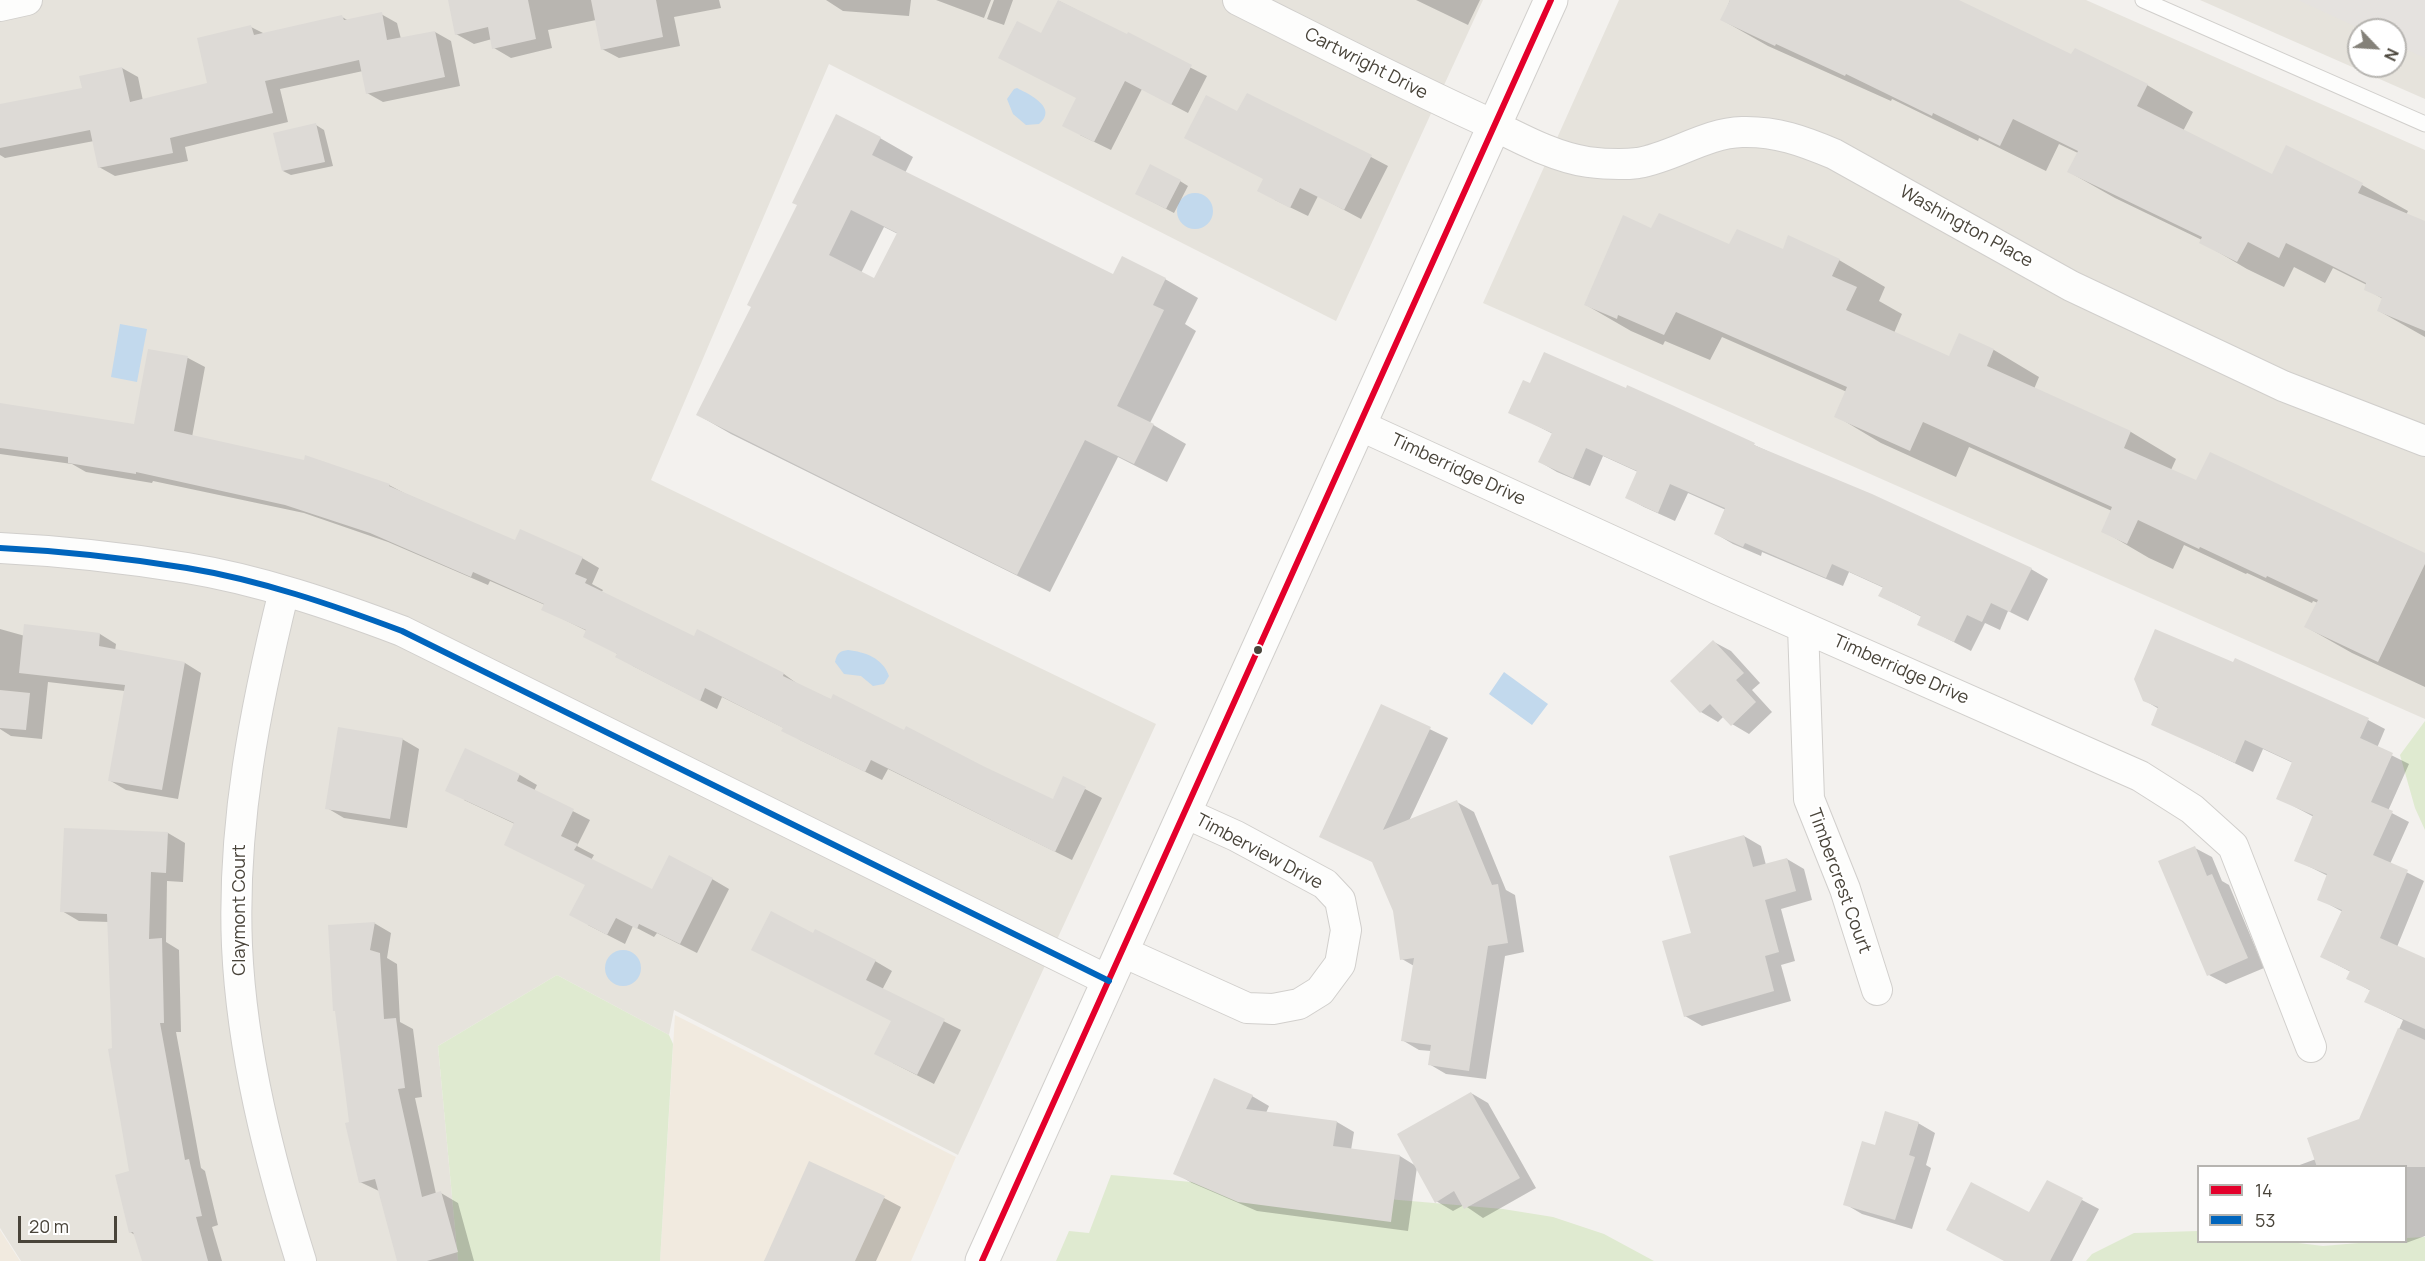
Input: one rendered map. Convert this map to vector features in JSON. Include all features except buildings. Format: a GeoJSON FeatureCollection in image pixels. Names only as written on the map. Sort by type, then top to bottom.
{"type":"FeatureCollection","features":[{"type":"Feature","properties":{"kind":"street"},"geometry":{"type":"LineString","coordinates":[[0,6],[27,0]]}},
{"type":"Feature","properties":{"kind":"street","name":"Cartwright Drive"},"geometry":{"type":"LineString","coordinates":[[1238,0],[1494,126]]}},
{"type":"Feature","properties":{"kind":"street"},"geometry":{"type":"LineString","coordinates":[[982,1261],[1551,0]]}},
{"type":"Feature","properties":{"kind":"street","name":"Washington Place"},"geometry":{"type":"LineString","coordinates":[[1494,126],[1586,162],[1611,164],[1639,163],[1709,138],[1740,132],[1793,137],[1834,154],[2071,286],[2283,386],[2425,441]]}},
{"type":"Feature","properties":{"kind":"street","name":"Timberridge Drive"},"geometry":{"type":"LineString","coordinates":[[1359,425],[1803,627],[2140,776],[2192,809],[2233,846],[2311,1047]]}},
{"type":"Feature","properties":{"kind":"street"},"geometry":{"type":"LineString","coordinates":[[0,548],[70,552],[189,568],[284,591],[402,631],[1034,946],[1109,981]]}},
{"type":"Feature","properties":{"kind":"street","name":"Claymont Court"},"geometry":{"type":"LineString","coordinates":[[284,591],[254,721],[243,795],[238,873],[237,945],[249,1060],[268,1147],[301,1261]]}},
{"type":"Feature","properties":{"kind":"street","name":"Timbercrest Court"},"geometry":{"type":"LineString","coordinates":[[1803,627],[1809,799],[1845,889],[1876,990]]}},
{"type":"Feature","properties":{"kind":"street","name":"Timberview Drive"},"geometry":{"type":"LineString","coordinates":[[1123,952],[1247,1008],[1273,1009],[1299,1004],[1320,991],[1340,964],[1347,930],[1340,900],[1325,884],[1236,836],[1185,813]]}},
{"type":"Feature","properties":{"kind":"lane"},"geometry":{"type":"LineString","coordinates":[[2143,0],[2425,124]]}},
{"type":"Feature","properties":{"kind":"shaded area"},"geometry":{"type":"Polygon","coordinates":[[[0,0],[1483,0],[1336,321],[829,64],[651,480],[1156,724],[958,1155],[674,1010],[669,1035],[557,975],[438,1046],[458,1261],[21,1261],[0,1228],[0,0]]]}},
{"type":"Feature","properties":{"kind":"shaded area"},"geometry":{"type":"Polygon","coordinates":[[[1619,0],[2086,0],[2425,150],[2425,719],[1483,303],[1619,0]]]}},
{"type":"Feature","properties":{"kind":"shaded area"},"geometry":{"type":"Polygon","coordinates":[[[2200,0],[2425,0],[2425,99],[2377,78],[2407,78],[2407,18],[2347,18],[2347,65],[2200,0]]]}},
{"type":"Feature","properties":{"kind":"shaded area"},"geometry":{"type":"Polygon","coordinates":[[[2298,0],[2425,0],[2425,58],[2407,50],[2407,18],[2347,18],[2347,23],[2298,0]]]}},
{"type":"Feature","properties":{"kind":"shaded area"},"geometry":{"type":"Polygon","coordinates":[[[675,1015],[956,1157],[911,1261],[660,1261],[675,1015]]]}},
{"type":"Feature","properties":{"kind":"shaded area"},"geometry":{"type":"Polygon","coordinates":[[[0,1230],[20,1261],[0,1261],[0,1230]]]}},
{"type":"Feature","properties":{"kind":"green space"},"geometry":{"type":"Polygon","coordinates":[[[2425,721],[2425,830],[2415,808],[2400,755],[2425,721]]]}},
{"type":"Feature","properties":{"kind":"green space"},"geometry":{"type":"Polygon","coordinates":[[[557,975],[669,1035],[673,1044],[660,1261],[458,1261],[438,1046],[557,975]]]}},
{"type":"Feature","properties":{"kind":"green space"},"geometry":{"type":"Polygon","coordinates":[[[1111,1175],[1503,1209],[1553,1217],[1604,1234],[1654,1261],[1056,1261],[1069,1231],[1089,1233],[1111,1175]]]}},
{"type":"Feature","properties":{"kind":"green space"},"geometry":{"type":"Polygon","coordinates":[[[2197,1231],[2197,1243],[2298,1243],[2323,1246],[2407,1243],[2407,1238],[2425,1237],[2425,1261],[2086,1261],[2092,1254],[2134,1233],[2197,1231]]]}},
{"type":"Feature","properties":{"kind":"water"},"geometry":{"type":"Polygon","coordinates":[[[1017,88],[1035,98],[1044,107],[1046,113],[1039,124],[1026,125],[1013,114],[1007,99],[1017,88]]]}},
{"type":"Feature","properties":{"kind":"water"},"geometry":{"type":"Polygon","coordinates":[[[1195,193],[1207,199],[1213,211],[1207,223],[1195,229],[1183,223],[1177,211],[1183,199],[1195,193]]]}},
{"type":"Feature","properties":{"kind":"water"},"geometry":{"type":"Polygon","coordinates":[[[120,324],[147,329],[137,382],[111,377],[120,324]]]}},
{"type":"Feature","properties":{"kind":"water"},"geometry":{"type":"Polygon","coordinates":[[[848,650],[867,654],[878,660],[889,676],[884,684],[873,686],[861,676],[844,674],[835,662],[839,653],[848,650]]]}},
{"type":"Feature","properties":{"kind":"water"},"geometry":{"type":"Polygon","coordinates":[[[1504,672],[1548,704],[1532,725],[1489,694],[1504,672]]]}},
{"type":"Feature","properties":{"kind":"water"},"geometry":{"type":"Polygon","coordinates":[[[623,950],[636,955],[641,968],[636,981],[623,986],[610,981],[605,968],[610,955],[623,950]]]}},
{"type":"Feature","properties":{"kind":"transit line","name":"14"},"geometry":{"type":"LineString","coordinates":[[982,1261],[1551,0]]}},
{"type":"Feature","properties":{"kind":"transit line","name":"53"},"geometry":{"type":"LineString","coordinates":[[0,548],[117,558],[214,573],[296,594],[402,631],[1109,981]]}}]}
